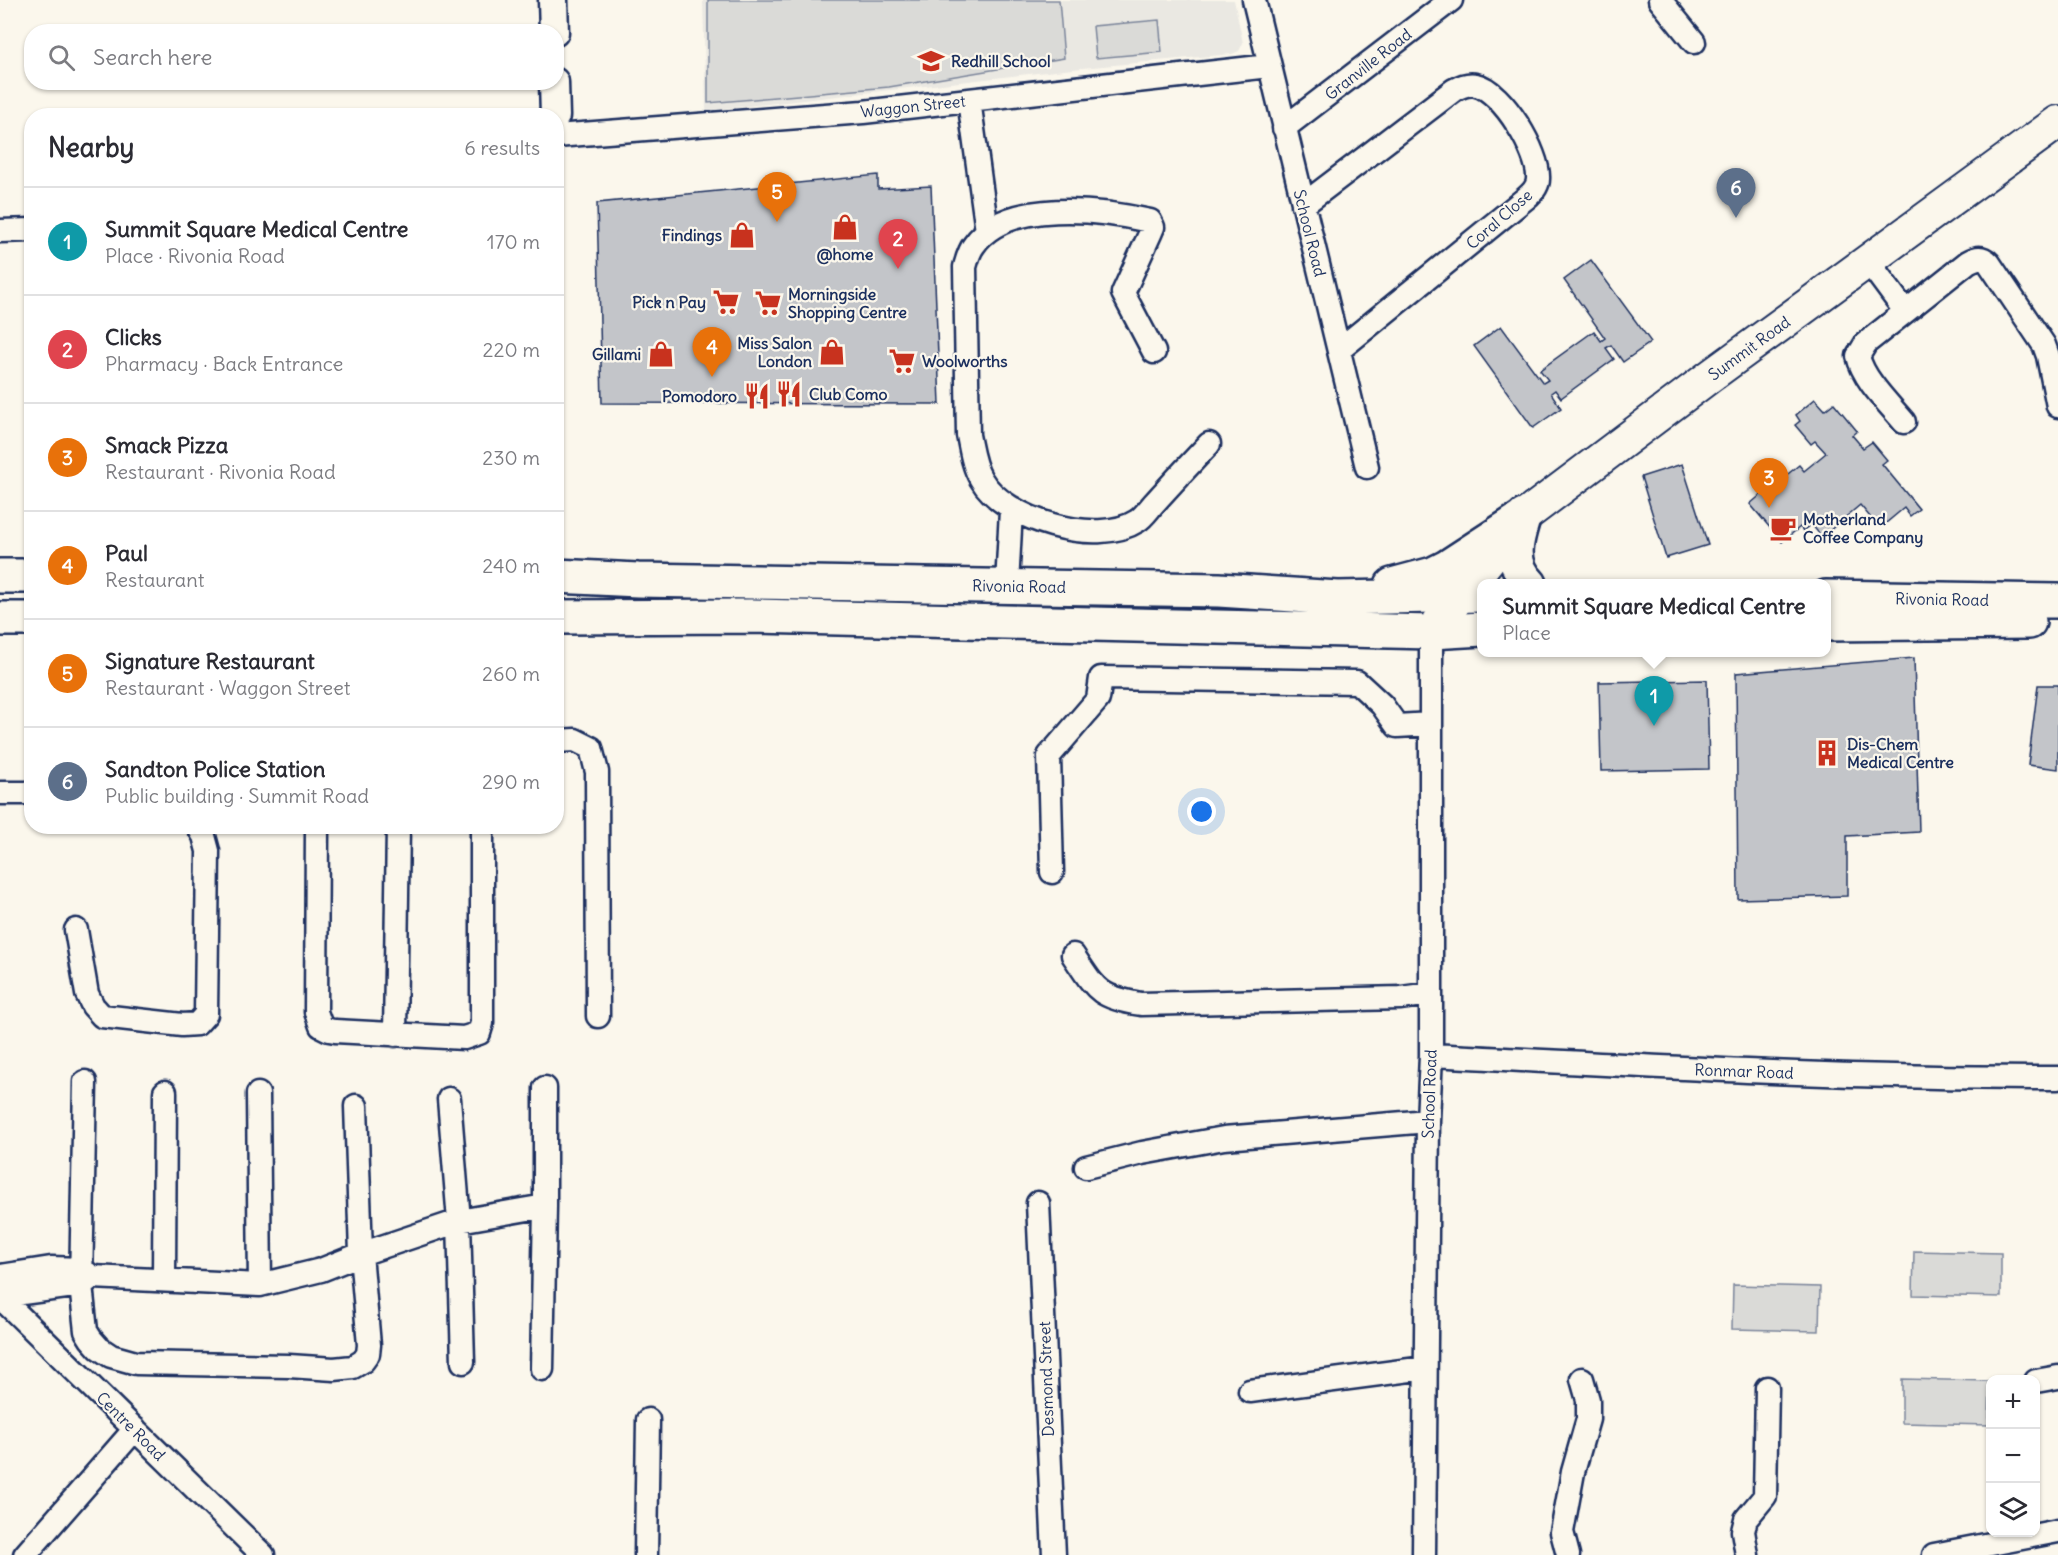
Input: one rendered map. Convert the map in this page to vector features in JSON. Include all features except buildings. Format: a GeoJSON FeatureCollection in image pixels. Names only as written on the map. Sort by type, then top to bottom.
{"type":"FeatureCollection","features":[{"type":"Feature","properties":{"kind":"main road","name":"Summit Road"},"geometry":{"type":"LineString","coordinates":[[1482,579],[1523,517],[1718,370],[2058,122]]}},
{"type":"Feature","properties":{"kind":"main road"},"geometry":{"type":"LineString","coordinates":[[1523,517],[1515,554],[1520,571],[1526,579]]}},
{"type":"Feature","properties":{"kind":"main road"},"geometry":{"type":"LineString","coordinates":[[1338,598],[1433,574],[1523,517]]}},
{"type":"Feature","properties":{"kind":"main road"},"geometry":{"type":"LineString","coordinates":[[0,576],[24,576]]}},
{"type":"Feature","properties":{"kind":"main road","name":"Rivonia Road"},"geometry":{"type":"LineString","coordinates":[[564,576],[639,580],[1219,590],[1338,598],[1471,595]]}},
{"type":"Feature","properties":{"kind":"main road","name":"Summit Road"},"geometry":{"type":"LineString","coordinates":[[1431,632],[1471,595]]}},
{"type":"Feature","properties":{"kind":"main road","name":"Rivonia Road"},"geometry":{"type":"LineString","coordinates":[[1831,597],[2058,601]]}},
{"type":"Feature","properties":{"kind":"main road"},"geometry":{"type":"LineString","coordinates":[[1864,598],[1886,607],[1895,617],[1897,624]]}},
{"type":"Feature","properties":{"kind":"main road"},"geometry":{"type":"LineString","coordinates":[[564,616],[751,616],[1431,632],[1477,629]]}},
{"type":"Feature","properties":{"kind":"main road"},"geometry":{"type":"LineString","coordinates":[[0,619],[24,619]]}},
{"type":"Feature","properties":{"kind":"main road","name":"Rivonia Road"},"geometry":{"type":"LineString","coordinates":[[1831,624],[2058,622]]}},
{"type":"Feature","properties":{"kind":"street"},"geometry":{"type":"LineString","coordinates":[[553,0],[554,24]]}},
{"type":"Feature","properties":{"kind":"street","name":"School Road"},"geometry":{"type":"LineString","coordinates":[[1254,0],[1367,466]]}},
{"type":"Feature","properties":{"kind":"street","name":"Granville Road"},"geometry":{"type":"LineString","coordinates":[[1284,128],[1451,0]]}},
{"type":"Feature","properties":{"kind":"street"},"geometry":{"type":"LineString","coordinates":[[1660,0],[1694,42]]}},
{"type":"Feature","properties":{"kind":"street","name":"Waggon Street"},"geometry":{"type":"LineString","coordinates":[[564,135],[863,112],[1269,66]]}},
{"type":"Feature","properties":{"kind":"street","name":"Coral Close"},"geometry":{"type":"LineString","coordinates":[[1304,205],[1454,90],[1465,85],[1475,84],[1483,87],[1502,104],[1532,150],[1537,166],[1538,182],[1534,191],[1339,350]]}},
{"type":"Feature","properties":{"kind":"street"},"geometry":{"type":"LineString","coordinates":[[555,90],[555,108]]}},
{"type":"Feature","properties":{"kind":"street"},"geometry":{"type":"LineString","coordinates":[[969,100],[987,231]]}},
{"type":"Feature","properties":{"kind":"street"},"geometry":{"type":"LineString","coordinates":[[1154,352],[1123,293],[1153,226],[1150,220],[1086,211],[1053,211],[1004,222],[987,231],[973,246],[965,267],[968,435],[981,479],[1011,510],[1034,521],[1065,528],[1114,530],[1138,521],[1209,444]]}},
{"type":"Feature","properties":{"kind":"street"},"geometry":{"type":"LineString","coordinates":[[0,231],[24,230]]}},
{"type":"Feature","properties":{"kind":"street"},"geometry":{"type":"LineString","coordinates":[[1904,422],[1866,375],[1860,366],[1858,356],[1866,343],[1905,311],[1968,262],[1979,257],[1984,258],[2002,281],[2044,345],[2058,406]]}},
{"type":"Feature","properties":{"kind":"street"},"geometry":{"type":"LineString","coordinates":[[1868,261],[1905,311]]}},
{"type":"Feature","properties":{"kind":"street"},"geometry":{"type":"LineString","coordinates":[[1007,585],[1011,510]]}},
{"type":"Feature","properties":{"kind":"street","name":"School Road"},"geometry":{"type":"LineString","coordinates":[[1424,1555],[1428,1121],[1431,1055],[1431,632]]}},
{"type":"Feature","properties":{"kind":"street"},"geometry":{"type":"LineString","coordinates":[[1052,872],[1049,756],[1098,699],[1101,678],[1357,682],[1382,705],[1397,726],[1431,724]]}},
{"type":"Feature","properties":{"kind":"street"},"geometry":{"type":"LineString","coordinates":[[564,741],[575,740],[591,748],[597,772],[598,1016]]}},
{"type":"Feature","properties":{"kind":"street"},"geometry":{"type":"LineString","coordinates":[[0,793],[24,793]]}},
{"type":"Feature","properties":{"kind":"street"},"geometry":{"type":"LineString","coordinates":[[76,930],[87,994],[93,1006],[102,1016],[197,1024],[206,1014],[208,851],[203,834]]}},
{"type":"Feature","properties":{"kind":"street"},"geometry":{"type":"LineString","coordinates":[[317,834],[316,1012],[321,1026],[329,1030],[464,1038],[476,1035],[482,1028],[482,834]]}},
{"type":"Feature","properties":{"kind":"street"},"geometry":{"type":"LineString","coordinates":[[395,1035],[398,834]]}},
{"type":"Feature","properties":{"kind":"street"},"geometry":{"type":"LineString","coordinates":[[1072,955],[1096,989],[1119,1000],[1141,1004],[1401,998],[1430,994]]}},
{"type":"Feature","properties":{"kind":"street","name":"Ronmar Road"},"geometry":{"type":"LineString","coordinates":[[1431,1055],[1727,1071],[2058,1078]]}},
{"type":"Feature","properties":{"kind":"street"},"geometry":{"type":"LineString","coordinates":[[85,1082],[86,1330],[99,1348],[122,1360],[136,1363],[334,1368],[353,1367],[363,1361],[368,1354],[361,1254],[356,1106]]}},
{"type":"Feature","properties":{"kind":"street"},"geometry":{"type":"LineString","coordinates":[[542,1369],[545,1088]]}},
{"type":"Feature","properties":{"kind":"street"},"geometry":{"type":"LineString","coordinates":[[164,1280],[165,1092]]}},
{"type":"Feature","properties":{"kind":"street"},"geometry":{"type":"LineString","coordinates":[[258,1094],[260,1285]]}},
{"type":"Feature","properties":{"kind":"street"},"geometry":{"type":"LineString","coordinates":[[449,1099],[459,1221],[463,1362]]}},
{"type":"Feature","properties":{"kind":"street"},"geometry":{"type":"LineString","coordinates":[[1086,1167],[1143,1153],[1224,1138],[1428,1121]]}},
{"type":"Feature","properties":{"kind":"street","name":"Desmond Street"},"geometry":{"type":"LineString","coordinates":[[1038,1203],[1054,1555]]}},
{"type":"Feature","properties":{"kind":"street"},"geometry":{"type":"LineString","coordinates":[[0,1276],[51,1268],[85,1277],[260,1285],[321,1270],[459,1221],[544,1206]]}},
{"type":"Feature","properties":{"kind":"street"},"geometry":{"type":"LineString","coordinates":[[0,1296],[85,1277]]}},
{"type":"Feature","properties":{"kind":"street","name":"Centre Road"},"geometry":{"type":"LineString","coordinates":[[0,1296],[263,1555]]}},
{"type":"Feature","properties":{"kind":"street"},"geometry":{"type":"LineString","coordinates":[[1250,1391],[1425,1368]]}},
{"type":"Feature","properties":{"kind":"street"},"geometry":{"type":"LineString","coordinates":[[2040,1380],[2058,1377]]}},
{"type":"Feature","properties":{"kind":"street"},"geometry":{"type":"LineString","coordinates":[[1568,1555],[1563,1532],[1573,1472],[1588,1419],[1588,1400],[1582,1379]]}},
{"type":"Feature","properties":{"kind":"street"},"geometry":{"type":"LineString","coordinates":[[1747,1555],[1743,1531],[1746,1519],[1765,1496],[1767,1388]]}},
{"type":"Feature","properties":{"kind":"street"},"geometry":{"type":"LineString","coordinates":[[646,1555],[648,1420]]}},
{"type":"Feature","properties":{"kind":"street"},"geometry":{"type":"LineString","coordinates":[[25,1555],[135,1429]]}},
{"type":"Feature","properties":{"kind":"street"},"geometry":{"type":"LineString","coordinates":[[2040,1533],[2058,1531]]}},
{"type":"Feature","properties":{"kind":"street"},"geometry":{"type":"LineString","coordinates":[[1934,1555],[1970,1552],[2005,1537]]}},
{"type":"Feature","properties":{"kind":"shaded area","name":"Redhill School"},"geometry":{"type":"Polygon","coordinates":[[[703,0],[1234,0],[1243,43],[1239,51],[1232,54],[1082,68],[706,111],[703,0]]]}},
{"type":"Feature","properties":{"kind":"shaded area","name":"Redhill School"},"geometry":{"type":"Polygon","coordinates":[[[708,0],[1059,0],[1064,58],[889,87],[708,103],[708,0]]]}},
{"type":"Feature","properties":{"kind":"shaded area"},"geometry":{"type":"Polygon","coordinates":[[[1159,20],[1162,52],[1096,58],[1093,26],[1159,20]]]}},
{"type":"Feature","properties":{"kind":"shaded area"},"geometry":{"type":"Polygon","coordinates":[[[1914,1251],[2001,1253],[2001,1297],[1913,1295],[1914,1251]]]}},
{"type":"Feature","properties":{"kind":"shaded area"},"geometry":{"type":"Polygon","coordinates":[[[1733,1285],[1820,1287],[1819,1331],[1732,1329],[1733,1285]]]}},
{"type":"Feature","properties":{"kind":"shaded area"},"geometry":{"type":"Polygon","coordinates":[[[1902,1379],[1986,1381],[1986,1425],[1902,1423],[1902,1379]]]}},
{"type":"Feature","properties":{"kind":"place","name":"Redhill School"},"geometry":{"type":"Point","coordinates":[931,61]}},
{"type":"Feature","properties":{"kind":"place","name":"Sandton Police Station"},"geometry":{"type":"Point","coordinates":[1736,218]}},
{"type":"Feature","properties":{"kind":"place","name":"Signature Restaurant"},"geometry":{"type":"Point","coordinates":[777,222]}},
{"type":"Feature","properties":{"kind":"place","name":"@home"},"geometry":{"type":"Point","coordinates":[845,227]}},
{"type":"Feature","properties":{"kind":"place","name":"Findings"},"geometry":{"type":"Point","coordinates":[742,235]}},
{"type":"Feature","properties":{"kind":"place","name":"Clicks"},"geometry":{"type":"Point","coordinates":[898,269]}},
{"type":"Feature","properties":{"kind":"place","name":"Pick n Pay"},"geometry":{"type":"Point","coordinates":[726,302]}},
{"type":"Feature","properties":{"kind":"place","name":"Morningside Shopping Centre"},"geometry":{"type":"Point","coordinates":[768,303]}},
{"type":"Feature","properties":{"kind":"place","name":"Miss Salon London"},"geometry":{"type":"Point","coordinates":[832,352]}},
{"type":"Feature","properties":{"kind":"place","name":"Gillami"},"geometry":{"type":"Point","coordinates":[661,354]}},
{"type":"Feature","properties":{"kind":"place","name":"Woolworths"},"geometry":{"type":"Point","coordinates":[902,361]}},
{"type":"Feature","properties":{"kind":"place","name":"Paul"},"geometry":{"type":"Point","coordinates":[712,377]}},
{"type":"Feature","properties":{"kind":"place","name":"Club Como"},"geometry":{"type":"Point","coordinates":[789,394]}},
{"type":"Feature","properties":{"kind":"place","name":"Pomodoro"},"geometry":{"type":"Point","coordinates":[757,396]}},
{"type":"Feature","properties":{"kind":"place","name":"Smack Pizza"},"geometry":{"type":"Point","coordinates":[1769,508]}},
{"type":"Feature","properties":{"kind":"place","name":"Motherland Coffee Company"},"geometry":{"type":"Point","coordinates":[1783,528]}},
{"type":"Feature","properties":{"kind":"place","name":"Summit Square Medical Centre"},"geometry":{"type":"Point","coordinates":[1654,726]}},
{"type":"Feature","properties":{"kind":"place","name":"Dis-Chem Medical Centre"},"geometry":{"type":"Point","coordinates":[1827,753]}}]}
